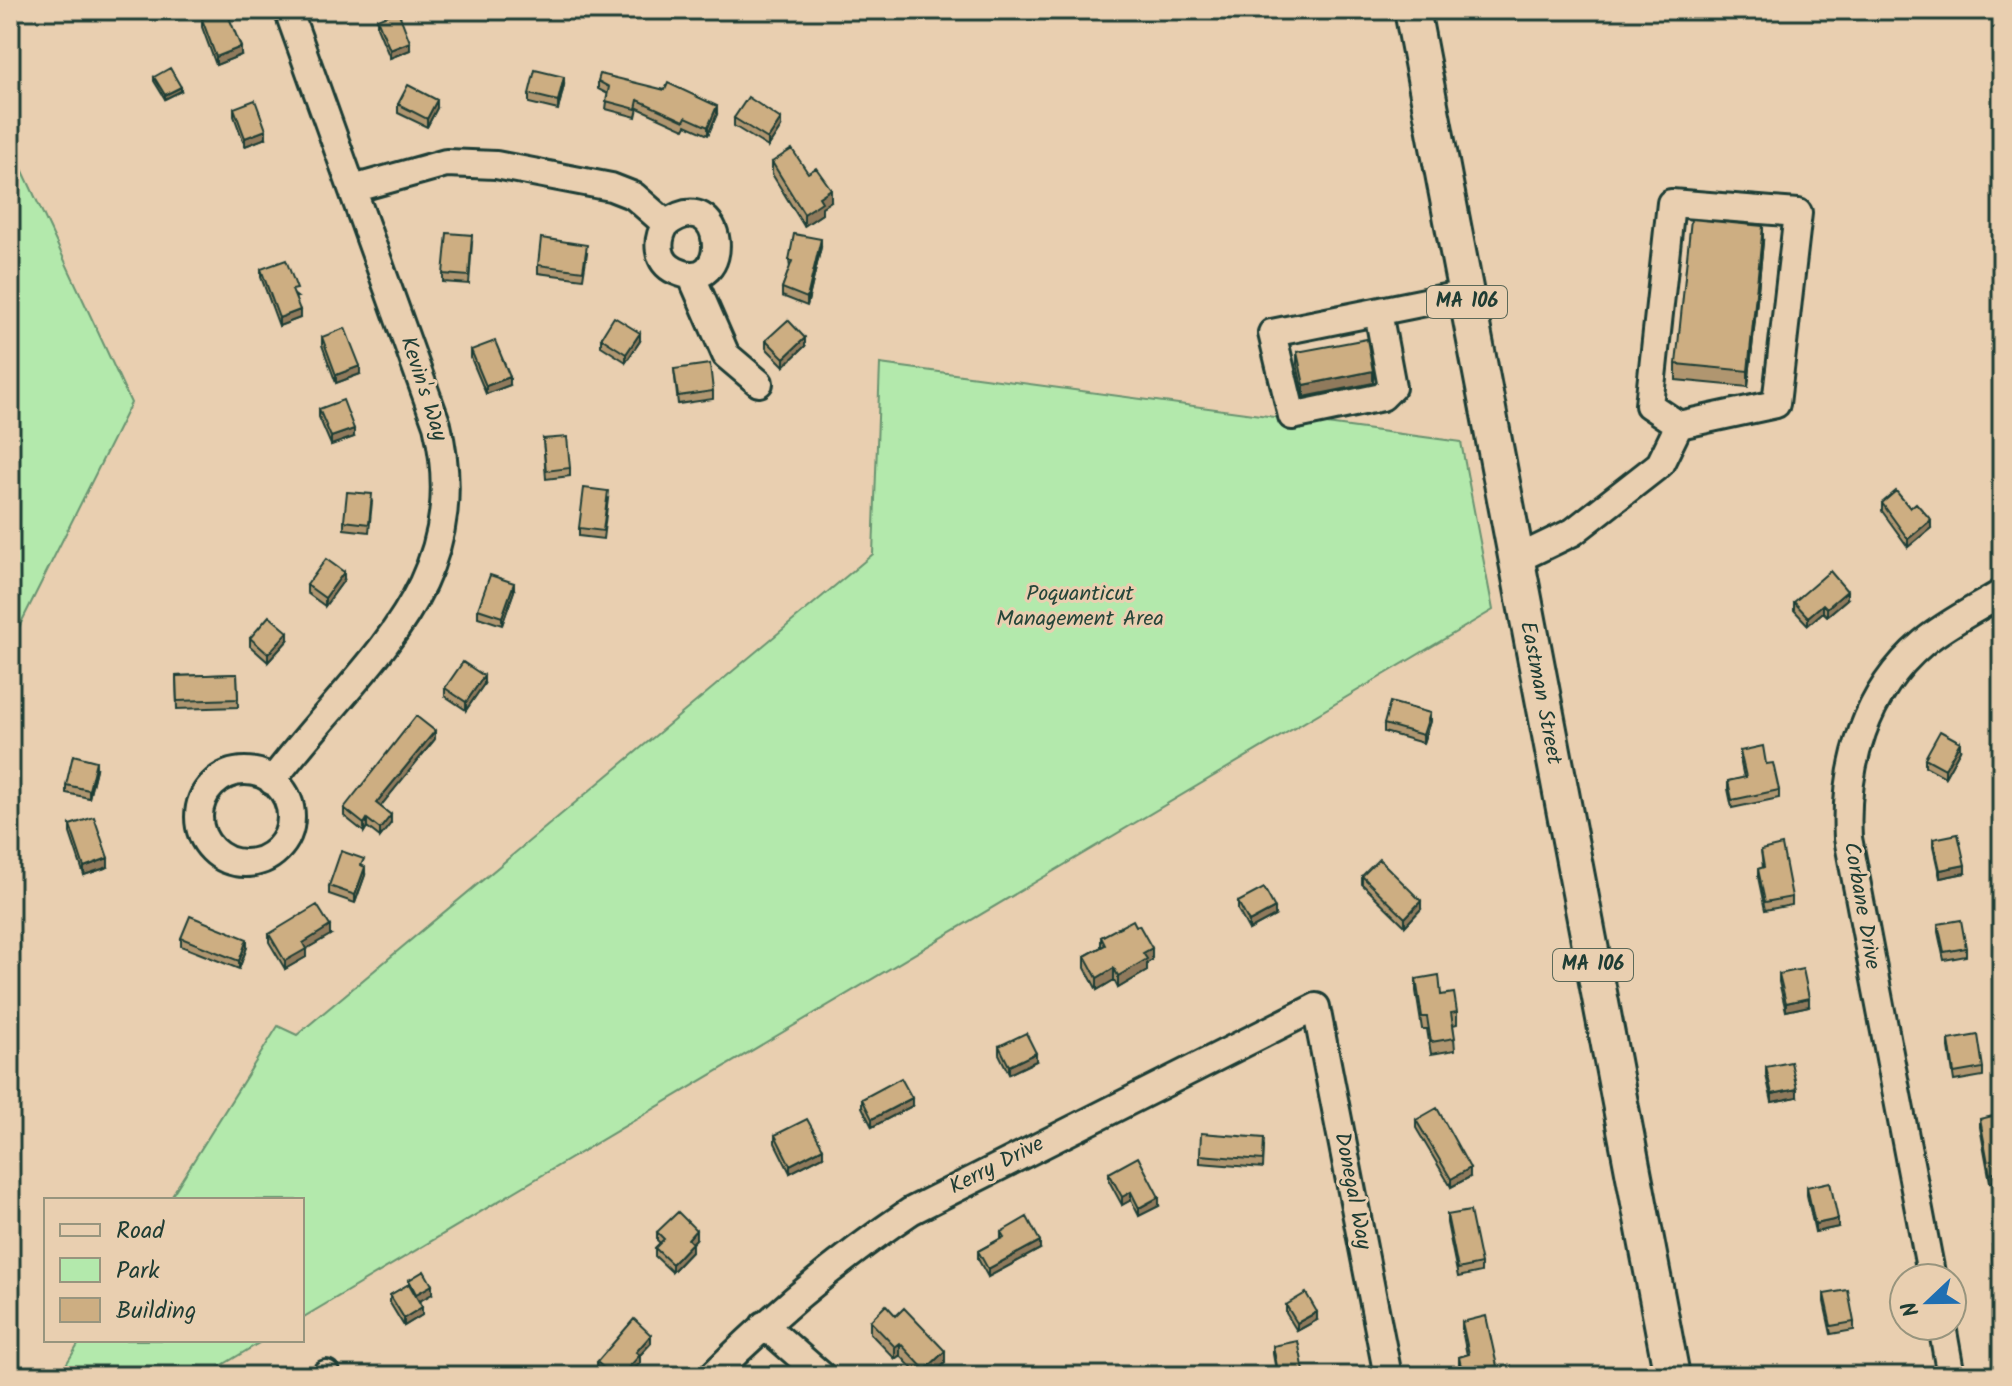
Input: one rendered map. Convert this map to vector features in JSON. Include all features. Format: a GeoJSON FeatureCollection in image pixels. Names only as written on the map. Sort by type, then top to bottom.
{"type":"FeatureCollection","features":[{"type":"Feature","properties":{"kind":"main road","name":"Eastman Street"},"geometry":{"type":"LineString","coordinates":[[1412,10],[1672,1376]]}},
{"type":"Feature","properties":{"kind":"street","name":"Kevin's Way"},"geometry":{"type":"LineString","coordinates":[[272,781],[420,595],[438,552],[447,492],[437,425],[289,10]]}},
{"type":"Feature","properties":{"kind":"street"},"geometry":{"type":"LineString","coordinates":[[353,189],[446,163],[496,165],[611,187],[634,196],[666,224]]}},
{"type":"Feature","properties":{"kind":"street"},"geometry":{"type":"LineString","coordinates":[[1671,203],[1798,213],[1776,404],[1679,425],[1649,405],[1671,203]]}},
{"type":"Feature","properties":{"kind":"street"},"geometry":{"type":"LineString","coordinates":[[684,215],[694,215],[710,224],[716,232],[718,251],[701,272],[691,275],[671,269],[664,262],[658,242],[666,224],[684,215]]}},
{"type":"Feature","properties":{"kind":"street"},"geometry":{"type":"LineString","coordinates":[[691,275],[726,355],[759,383]]}},
{"type":"Feature","properties":{"kind":"street"},"geometry":{"type":"LineString","coordinates":[[1378,312],[1392,387],[1382,397],[1292,416],[1272,333],[1465,294]]}},
{"type":"Feature","properties":{"kind":"street"},"geometry":{"type":"LineString","coordinates":[[1515,560],[1573,532],[1660,464],[1679,425]]}},
{"type":"Feature","properties":{"kind":"street","name":"Corbane Drive"},"geometry":{"type":"LineString","coordinates":[[1929,1262],[1850,850],[1848,783],[1863,728],[1906,661],[1945,627],[2002,593]]}},
{"type":"Feature","properties":{"kind":"street","name":"Kerry Drive"},"geometry":{"type":"LineString","coordinates":[[712,1376],[764,1325],[857,1247],[911,1211],[1316,1007]]}},
{"type":"Feature","properties":{"kind":"street","name":"Donegal Way"},"geometry":{"type":"LineString","coordinates":[[1316,1007],[1388,1376]]}},
{"type":"Feature","properties":{"kind":"street"},"geometry":{"type":"LineString","coordinates":[[764,1325],[822,1376]]}},
{"type":"Feature","properties":{"kind":"street"},"geometry":{"type":"LineString","coordinates":[[1945,1342],[1951,1376]]}},
{"type":"Feature","properties":{"kind":"green space"},"geometry":{"type":"Polygon","coordinates":[[[10,143],[131,403],[10,645],[10,143]]]}},
{"type":"Feature","properties":{"kind":"green space","name":"Poquanticut Management Area"},"geometry":{"type":"Polygon","coordinates":[[[880,364],[1461,442],[1493,610],[304,1317],[304,1198],[170,1198],[278,1026],[297,1035],[873,554],[880,364]]]}},
{"type":"Feature","properties":{"kind":"green space"},"geometry":{"type":"Polygon","coordinates":[[[80,1342],[261,1342],[204,1376],[59,1376],[80,1342]]]}},
{"type":"Feature","properties":{"kind":"building"},"geometry":{"type":"Polygon","coordinates":[[[226,10],[241,47],[216,57],[202,19],[226,10]]]}},
{"type":"Feature","properties":{"kind":"building"},"geometry":{"type":"Polygon","coordinates":[[[398,11],[410,42],[390,50],[377,19],[398,11]]]}},
{"type":"Feature","properties":{"kind":"building"},"geometry":{"type":"Polygon","coordinates":[[[170,68],[181,87],[165,95],[154,77],[170,68]]]}},
{"type":"Feature","properties":{"kind":"building"},"geometry":{"type":"Polygon","coordinates":[[[535,70],[564,77],[558,101],[529,94],[535,70]]]}},
{"type":"Feature","properties":{"kind":"building"},"geometry":{"type":"Polygon","coordinates":[[[600,74],[665,90],[668,83],[717,106],[708,127],[686,117],[684,121],[638,100],[636,109],[606,101],[609,87],[598,81],[600,74]]]}},
{"type":"Feature","properties":{"kind":"building"},"geometry":{"type":"Polygon","coordinates":[[[408,85],[437,100],[427,119],[398,104],[408,85]]]}},
{"type":"Feature","properties":{"kind":"building"},"geometry":{"type":"Polygon","coordinates":[[[748,97],[781,119],[768,139],[734,118],[748,97]]]}},
{"type":"Feature","properties":{"kind":"building"},"geometry":{"type":"Polygon","coordinates":[[[255,100],[266,130],[245,138],[234,108],[255,100]]]}},
{"type":"Feature","properties":{"kind":"building"},"geometry":{"type":"Polygon","coordinates":[[[792,149],[808,173],[816,168],[831,189],[819,197],[822,202],[804,214],[772,162],[792,149]]]}},
{"type":"Feature","properties":{"kind":"building"},"geometry":{"type":"Polygon","coordinates":[[[1691,219],[1763,226],[1748,371],[1676,364],[1691,219]]]}},
{"type":"Feature","properties":{"kind":"building"},"geometry":{"type":"Polygon","coordinates":[[[447,233],[472,235],[469,276],[443,274],[447,233]]]}},
{"type":"Feature","properties":{"kind":"building"},"geometry":{"type":"Polygon","coordinates":[[[794,234],[821,239],[807,298],[782,288],[792,261],[789,260],[794,234]]]}},
{"type":"Feature","properties":{"kind":"building"},"geometry":{"type":"Polygon","coordinates":[[[541,238],[587,245],[583,271],[538,265],[541,238]]]}},
{"type":"Feature","properties":{"kind":"building"},"geometry":{"type":"Polygon","coordinates":[[[286,260],[297,289],[292,290],[300,310],[279,318],[261,269],[286,260]]]}},
{"type":"Feature","properties":{"kind":"building"},"geometry":{"type":"Polygon","coordinates":[[[614,317],[640,333],[626,354],[601,338],[614,317]]]}},
{"type":"Feature","properties":{"kind":"building"},"geometry":{"type":"Polygon","coordinates":[[[788,320],[805,338],[784,358],[766,340],[788,320]]]}},
{"type":"Feature","properties":{"kind":"building"},"geometry":{"type":"Polygon","coordinates":[[[345,328],[360,366],[336,375],[322,337],[345,328]]]}},
{"type":"Feature","properties":{"kind":"building"},"geometry":{"type":"Polygon","coordinates":[[[1367,339],[1373,371],[1304,385],[1297,352],[1367,339]]]}},
{"type":"Feature","properties":{"kind":"building"},"geometry":{"type":"Polygon","coordinates":[[[495,341],[510,377],[486,386],[471,350],[495,341]]]}},
{"type":"Feature","properties":{"kind":"building"},"geometry":{"type":"Polygon","coordinates":[[[710,364],[713,391],[678,396],[674,369],[710,364]]]}},
{"type":"Feature","properties":{"kind":"building"},"geometry":{"type":"Polygon","coordinates":[[[343,400],[354,429],[331,437],[319,409],[343,400]]]}},
{"type":"Feature","properties":{"kind":"building"},"geometry":{"type":"Polygon","coordinates":[[[567,437],[570,468],[546,471],[543,439],[567,437]]]}},
{"type":"Feature","properties":{"kind":"building"},"geometry":{"type":"Polygon","coordinates":[[[2002,469],[2002,487],[1994,474],[2002,469]]]}},
{"type":"Feature","properties":{"kind":"building"},"geometry":{"type":"Polygon","coordinates":[[[584,488],[608,491],[603,531],[579,528],[584,488]]]}},
{"type":"Feature","properties":{"kind":"building"},"geometry":{"type":"Polygon","coordinates":[[[1896,491],[1910,508],[1916,503],[1931,520],[1908,539],[1882,503],[1896,491]]]}},
{"type":"Feature","properties":{"kind":"building"},"geometry":{"type":"Polygon","coordinates":[[[347,492],[372,494],[369,524],[344,521],[347,492]]]}},
{"type":"Feature","properties":{"kind":"building"},"geometry":{"type":"Polygon","coordinates":[[[326,559],[344,572],[325,598],[307,585],[326,559]]]}},
{"type":"Feature","properties":{"kind":"building"},"geometry":{"type":"Polygon","coordinates":[[[1830,571],[1847,591],[1827,608],[1823,604],[1808,617],[1794,602],[1830,571]]]}},
{"type":"Feature","properties":{"kind":"building"},"geometry":{"type":"Polygon","coordinates":[[[490,575],[514,583],[502,617],[478,609],[490,575]]]}},
{"type":"Feature","properties":{"kind":"building"},"geometry":{"type":"Polygon","coordinates":[[[269,616],[288,632],[268,654],[250,638],[269,616]]]}},
{"type":"Feature","properties":{"kind":"building"},"geometry":{"type":"Polygon","coordinates":[[[463,662],[484,676],[466,702],[445,688],[463,662]]]}},
{"type":"Feature","properties":{"kind":"building"},"geometry":{"type":"Polygon","coordinates":[[[237,674],[238,699],[177,701],[176,676],[237,674]]]}},
{"type":"Feature","properties":{"kind":"building"},"geometry":{"type":"Polygon","coordinates":[[[1390,702],[1430,713],[1423,735],[1384,724],[1390,702]]]}},
{"type":"Feature","properties":{"kind":"building"},"geometry":{"type":"Polygon","coordinates":[[[416,716],[435,731],[376,803],[391,815],[380,829],[367,819],[364,824],[344,808],[416,716]]]}},
{"type":"Feature","properties":{"kind":"building"},"geometry":{"type":"Polygon","coordinates":[[[1940,731],[1960,742],[1945,769],[1925,758],[1940,731]]]}},
{"type":"Feature","properties":{"kind":"building"},"geometry":{"type":"Polygon","coordinates":[[[1763,746],[1766,764],[1773,763],[1779,790],[1732,800],[1728,781],[1746,777],[1740,751],[1763,746]]]}},
{"type":"Feature","properties":{"kind":"building"},"geometry":{"type":"Polygon","coordinates":[[[73,755],[96,761],[89,790],[66,785],[73,755]]]}},
{"type":"Feature","properties":{"kind":"building"},"geometry":{"type":"Polygon","coordinates":[[[94,817],[108,858],[84,867],[70,825],[94,817]]]}},
{"type":"Feature","properties":{"kind":"building"},"geometry":{"type":"Polygon","coordinates":[[[1958,834],[1965,865],[1940,870],[1933,839],[1958,834]]]}},
{"type":"Feature","properties":{"kind":"building"},"geometry":{"type":"Polygon","coordinates":[[[1782,845],[1792,897],[1765,902],[1758,869],[1764,867],[1761,850],[1782,845]]]}},
{"type":"Feature","properties":{"kind":"building"},"geometry":{"type":"Polygon","coordinates":[[[341,851],[364,859],[361,865],[365,867],[355,895],[329,886],[341,851]]]}},
{"type":"Feature","properties":{"kind":"building"},"geometry":{"type":"Polygon","coordinates":[[[1379,859],[1421,901],[1405,918],[1362,876],[1379,859]]]}},
{"type":"Feature","properties":{"kind":"building"},"geometry":{"type":"Polygon","coordinates":[[[1264,888],[1275,908],[1249,922],[1238,902],[1264,888]]]}},
{"type":"Feature","properties":{"kind":"building"},"geometry":{"type":"Polygon","coordinates":[[[317,905],[330,926],[303,943],[306,949],[285,961],[269,934],[317,905]]]}},
{"type":"Feature","properties":{"kind":"building"},"geometry":{"type":"Polygon","coordinates":[[[190,916],[247,939],[239,961],[181,938],[190,916]]]}},
{"type":"Feature","properties":{"kind":"building"},"geometry":{"type":"Polygon","coordinates":[[[1133,920],[1152,948],[1143,953],[1147,959],[1118,976],[1114,968],[1097,978],[1085,956],[1105,945],[1101,937],[1133,920]]]}},
{"type":"Feature","properties":{"kind":"building"},"geometry":{"type":"Polygon","coordinates":[[[1961,920],[1966,948],[1944,952],[1938,924],[1961,920]]]}},
{"type":"Feature","properties":{"kind":"building"},"geometry":{"type":"Polygon","coordinates":[[[1803,969],[1809,998],[1786,1003],[1779,974],[1803,969]]]}},
{"type":"Feature","properties":{"kind":"building"},"geometry":{"type":"Polygon","coordinates":[[[1439,975],[1441,995],[1454,993],[1457,1012],[1451,1013],[1455,1038],[1431,1042],[1427,1017],[1422,1017],[1416,979],[1439,975]]]}},
{"type":"Feature","properties":{"kind":"building"},"geometry":{"type":"Polygon","coordinates":[[[1026,1033],[1036,1053],[1009,1066],[999,1046],[1026,1033]]]}},
{"type":"Feature","properties":{"kind":"building"},"geometry":{"type":"Polygon","coordinates":[[[1978,1035],[1983,1068],[1954,1073],[1949,1040],[1978,1035]]]}},
{"type":"Feature","properties":{"kind":"building"},"geometry":{"type":"Polygon","coordinates":[[[1791,1062],[1797,1089],[1772,1094],[1766,1067],[1791,1062]]]}},
{"type":"Feature","properties":{"kind":"building"},"geometry":{"type":"Polygon","coordinates":[[[901,1078],[912,1098],[872,1119],[862,1099],[901,1078]]]}},
{"type":"Feature","properties":{"kind":"building"},"geometry":{"type":"Polygon","coordinates":[[[1437,1108],[1470,1168],[1451,1179],[1416,1120],[1437,1108]]]}},
{"type":"Feature","properties":{"kind":"building"},"geometry":{"type":"Polygon","coordinates":[[[2001,1114],[2002,1171],[1990,1174],[1980,1119],[2001,1114]]]}},
{"type":"Feature","properties":{"kind":"building"},"geometry":{"type":"Polygon","coordinates":[[[807,1119],[823,1148],[790,1165],[775,1135],[807,1119]]]}},
{"type":"Feature","properties":{"kind":"building"},"geometry":{"type":"Polygon","coordinates":[[[1201,1133],[1264,1138],[1263,1160],[1200,1155],[1201,1133]]]}},
{"type":"Feature","properties":{"kind":"building"},"geometry":{"type":"Polygon","coordinates":[[[1138,1157],[1159,1197],[1139,1208],[1131,1192],[1122,1197],[1109,1173],[1138,1157]]]}},
{"type":"Feature","properties":{"kind":"building"},"geometry":{"type":"Polygon","coordinates":[[[1830,1182],[1838,1219],[1815,1224],[1807,1187],[1830,1182]]]}},
{"type":"Feature","properties":{"kind":"building"},"geometry":{"type":"Polygon","coordinates":[[[1470,1211],[1481,1264],[1458,1269],[1447,1215],[1470,1211]]]}},
{"type":"Feature","properties":{"kind":"building"},"geometry":{"type":"Polygon","coordinates":[[[678,1212],[696,1230],[688,1239],[692,1243],[672,1264],[655,1248],[664,1239],[657,1232],[678,1212]]]}},
{"type":"Feature","properties":{"kind":"building"},"geometry":{"type":"Polygon","coordinates":[[[1027,1217],[1040,1241],[988,1269],[978,1251],[1004,1237],[1001,1232],[1027,1217]]]}},
{"type":"Feature","properties":{"kind":"building"},"geometry":{"type":"Polygon","coordinates":[[[2002,1239],[2002,1271],[1993,1256],[1997,1253],[1992,1245],[2002,1239]]]}},
{"type":"Feature","properties":{"kind":"building"},"geometry":{"type":"Polygon","coordinates":[[[424,1271],[432,1285],[416,1294],[409,1280],[424,1271]]]}},
{"type":"Feature","properties":{"kind":"building"},"geometry":{"type":"Polygon","coordinates":[[[2002,1274],[2002,1290],[1996,1281],[2002,1274]]]}},
{"type":"Feature","properties":{"kind":"building"},"geometry":{"type":"Polygon","coordinates":[[[409,1284],[422,1307],[404,1318],[390,1295],[409,1284]]]}},
{"type":"Feature","properties":{"kind":"building"},"geometry":{"type":"Polygon","coordinates":[[[1848,1290],[1854,1322],[1831,1326],[1824,1294],[1848,1290]]]}},
{"type":"Feature","properties":{"kind":"building"},"geometry":{"type":"Polygon","coordinates":[[[1306,1293],[1317,1312],[1297,1323],[1286,1305],[1306,1293]]]}},
{"type":"Feature","properties":{"kind":"building"},"geometry":{"type":"Polygon","coordinates":[[[886,1305],[896,1316],[904,1308],[945,1351],[925,1370],[900,1343],[895,1347],[870,1321],[886,1305]]]}},
{"type":"Feature","properties":{"kind":"building"},"geometry":{"type":"Polygon","coordinates":[[[1486,1316],[1497,1366],[1484,1368],[1486,1376],[1463,1376],[1459,1357],[1469,1354],[1462,1322],[1486,1316]]]}},
{"type":"Feature","properties":{"kind":"building"},"geometry":{"type":"Polygon","coordinates":[[[634,1319],[651,1335],[636,1352],[640,1355],[621,1376],[613,1376],[597,1362],[634,1319]]]}},
{"type":"Feature","properties":{"kind":"building"},"geometry":{"type":"Polygon","coordinates":[[[1298,1341],[1305,1376],[1279,1376],[1273,1346],[1298,1341]]]}}]}
